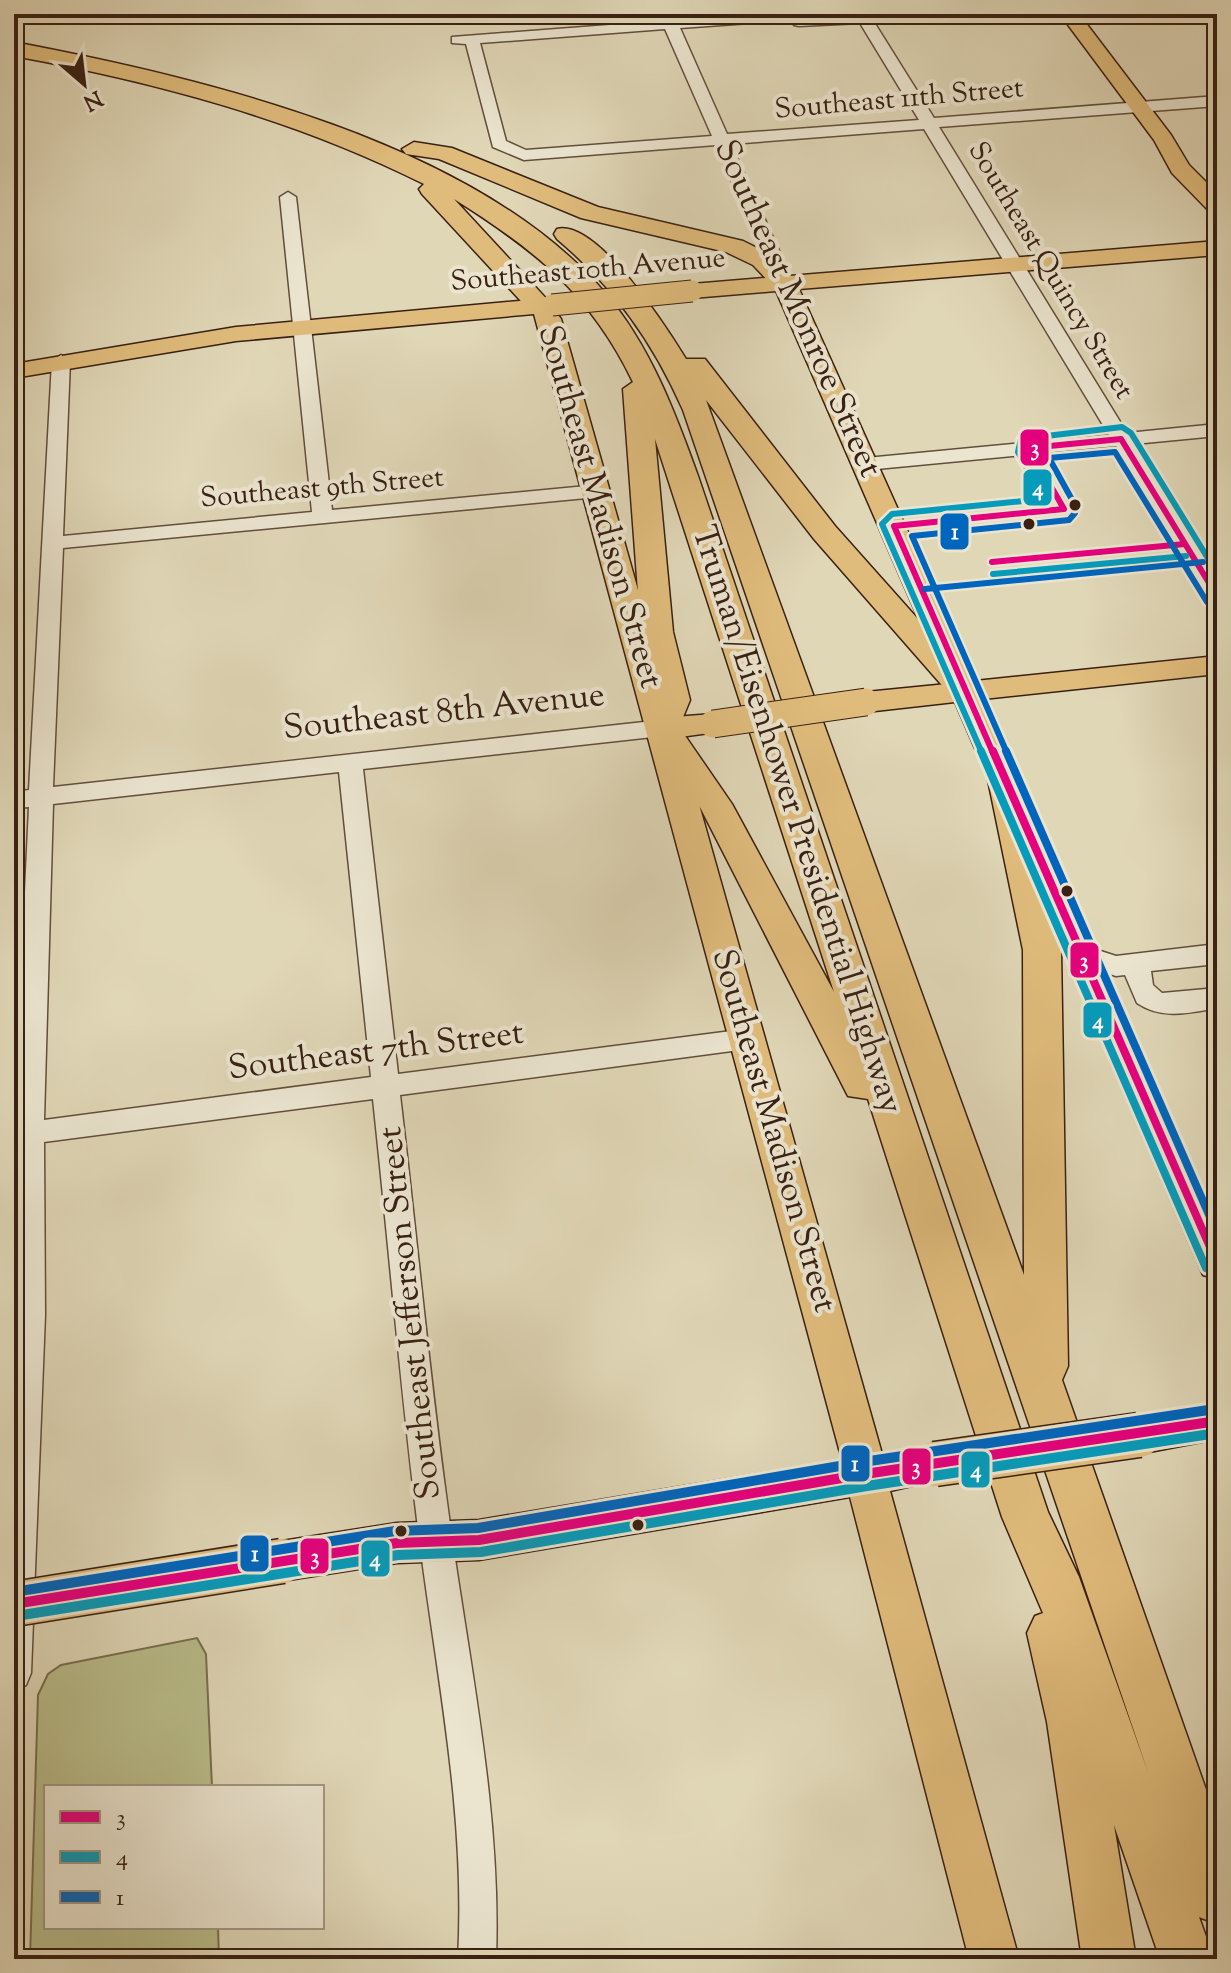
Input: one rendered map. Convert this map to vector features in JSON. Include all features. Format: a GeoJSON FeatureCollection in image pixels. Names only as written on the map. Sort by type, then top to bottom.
{"type":"FeatureCollection","features":[{"type":"Feature","properties":{"kind":"highway","name":"Truman/Eisenhower Presidential Highway"},"geometry":{"type":"LineString","coordinates":[[14,36],[141,61],[469,174],[545,219],[603,267],[633,322],[645,373],[667,426],[1026,1517],[1055,1577],[1187,1959]]}},
{"type":"Feature","properties":{"kind":"highway","name":"Truman/Eisenhower Presidential Highway"},"geometry":{"type":"LineString","coordinates":[[14,49],[238,95]]}},
{"type":"Feature","properties":{"kind":"highway"},"geometry":{"type":"LineString","coordinates":[[395,151],[444,153],[590,213],[734,246],[762,260],[785,284]]}},
{"type":"Feature","properties":{"kind":"highway"},"geometry":{"type":"LineString","coordinates":[[395,151],[546,306]]}},
{"type":"Feature","properties":{"kind":"highway","name":"Truman/Eisenhower Presidential Highway"},"geometry":{"type":"LineString","coordinates":[[633,322],[677,365],[697,410],[1216,1889]]}},
{"type":"Feature","properties":{"kind":"highway"},"geometry":{"type":"LineString","coordinates":[[932,1234],[881,1131],[852,1061],[770,903],[715,804],[662,728],[673,700],[657,632],[633,322],[681,346],[751,444],[911,633],[966,691]]}},
{"type":"Feature","properties":{"kind":"highway"},"geometry":{"type":"LineString","coordinates":[[1005,780],[1042,950],[1043,1282],[1048,1405]]}},
{"type":"Feature","properties":{"kind":"highway"},"geometry":{"type":"LineString","coordinates":[[1026,1517],[1072,1722],[1109,1959]]}},
{"type":"Feature","properties":{"kind":"main road"},"geometry":{"type":"LineString","coordinates":[[1069,14],[1164,139],[1171,155],[1191,183],[1214,202]]}},
{"type":"Feature","properties":{"kind":"main road","name":"Southeast 10th Avenue"},"geometry":{"type":"LineString","coordinates":[[14,371],[61,361],[300,327],[1217,248]]}},
{"type":"Feature","properties":{"kind":"main road","name":"Southeast Monroe Street"},"geometry":{"type":"LineString","coordinates":[[785,284],[1217,1263]]}},
{"type":"Feature","properties":{"kind":"main road","name":"Southeast Madison Street"},"geometry":{"type":"LineString","coordinates":[[546,306],[856,1426],[865,1474],[994,1959]]}},
{"type":"Feature","properties":{"kind":"main road","name":"Southeast 8th Avenue"},"geometry":{"type":"LineString","coordinates":[[662,728],[713,724],[866,702],[1217,665]]}},
{"type":"Feature","properties":{"kind":"main road"},"geometry":{"type":"LineString","coordinates":[[14,1604],[397,1543],[479,1540],[865,1474],[1217,1421]]}},
{"type":"Feature","properties":{"kind":"street"},"geometry":{"type":"LineString","coordinates":[[756,20],[818,14]]}},
{"type":"Feature","properties":{"kind":"street"},"geometry":{"type":"LineString","coordinates":[[669,20],[934,14]]}},
{"type":"Feature","properties":{"kind":"street","name":"Southeast Quincy Street"},"geometry":{"type":"LineString","coordinates":[[863,16],[1217,596]]}},
{"type":"Feature","properties":{"kind":"street","name":"Southeast 11th Street"},"geometry":{"type":"LineString","coordinates":[[669,20],[465,40],[499,144],[519,155],[1217,101]]}},
{"type":"Feature","properties":{"kind":"street","name":"Southeast Monroe Street"},"geometry":{"type":"LineString","coordinates":[[669,20],[785,284]]}},
{"type":"Feature","properties":{"kind":"street"},"geometry":{"type":"LineString","coordinates":[[288,197],[323,518]]}},
{"type":"Feature","properties":{"kind":"street"},"geometry":{"type":"LineString","coordinates":[[14,1673],[30,1315],[22,1134],[61,361]]}},
{"type":"Feature","properties":{"kind":"street"},"geometry":{"type":"LineString","coordinates":[[866,464],[1217,430]]}},
{"type":"Feature","properties":{"kind":"street","name":"Southeast 9th Street"},"geometry":{"type":"LineString","coordinates":[[52,543],[597,491]]}},
{"type":"Feature","properties":{"kind":"street","name":"Southeast 8th Avenue"},"geometry":{"type":"LineString","coordinates":[[14,800],[662,728]]}},
{"type":"Feature","properties":{"kind":"street","name":"Southeast Jefferson Street"},"geometry":{"type":"LineString","coordinates":[[350,762],[436,1542],[472,1785],[478,1849],[477,1959]]}},
{"type":"Feature","properties":{"kind":"street"},"geometry":{"type":"LineString","coordinates":[[1082,955],[1105,965],[1141,964],[1217,954]]}},
{"type":"Feature","properties":{"kind":"street"},"geometry":{"type":"LineString","coordinates":[[1141,964],[1138,981],[1143,994],[1152,1001],[1179,1003],[1217,998]]}},
{"type":"Feature","properties":{"kind":"street","name":"Southeast 7th Street"},"geometry":{"type":"LineString","coordinates":[[22,1134],[747,1039]]}},
{"type":"Feature","properties":{"kind":"green space"},"geometry":{"type":"Polygon","coordinates":[[[197,1638],[206,1654],[212,1785],[44,1785],[44,1929],[218,1929],[219,1959],[30,1959],[38,1695],[48,1674],[61,1665],[197,1638]]]}},
{"type":"Feature","properties":{"kind":"transit line","name":"4"},"geometry":{"type":"LineString","coordinates":[[1206,1268],[882,524],[892,514],[1044,499],[1018,452],[1021,439],[1122,427],[1131,433],[1217,573]]}},
{"type":"Feature","properties":{"kind":"transit line","name":"3"},"geometry":{"type":"LineString","coordinates":[[1217,596],[1121,439],[1029,448],[1064,509],[894,526],[1217,1263]]}},
{"type":"Feature","properties":{"kind":"transit line","name":"1"},"geometry":{"type":"LineString","coordinates":[[1207,602],[1115,452],[1049,458],[1075,505],[1075,513],[1069,520],[912,536],[1217,1233]]}},
{"type":"Feature","properties":{"kind":"transit line","name":"3"},"geometry":{"type":"LineString","coordinates":[[992,562],[1185,544]]}},
{"type":"Feature","properties":{"kind":"transit line","name":"4"},"geometry":{"type":"LineString","coordinates":[[993,574],[1186,556]]}},
{"type":"Feature","properties":{"kind":"transit line","name":"1"},"geometry":{"type":"LineString","coordinates":[[925,589],[1203,562]]}},
{"type":"Feature","properties":{"kind":"transit line","name":"1"},"geometry":{"type":"LineString","coordinates":[[14,1592],[395,1531],[478,1528],[863,1462],[1215,1409]]}},
{"type":"Feature","properties":{"kind":"transit line","name":"3"},"geometry":{"type":"LineString","coordinates":[[14,1604],[397,1543],[479,1540],[865,1474],[1217,1421]]}},
{"type":"Feature","properties":{"kind":"transit line","name":"4"},"geometry":{"type":"LineString","coordinates":[[16,1616],[398,1555],[481,1552],[867,1486],[1217,1433]]}}]}
